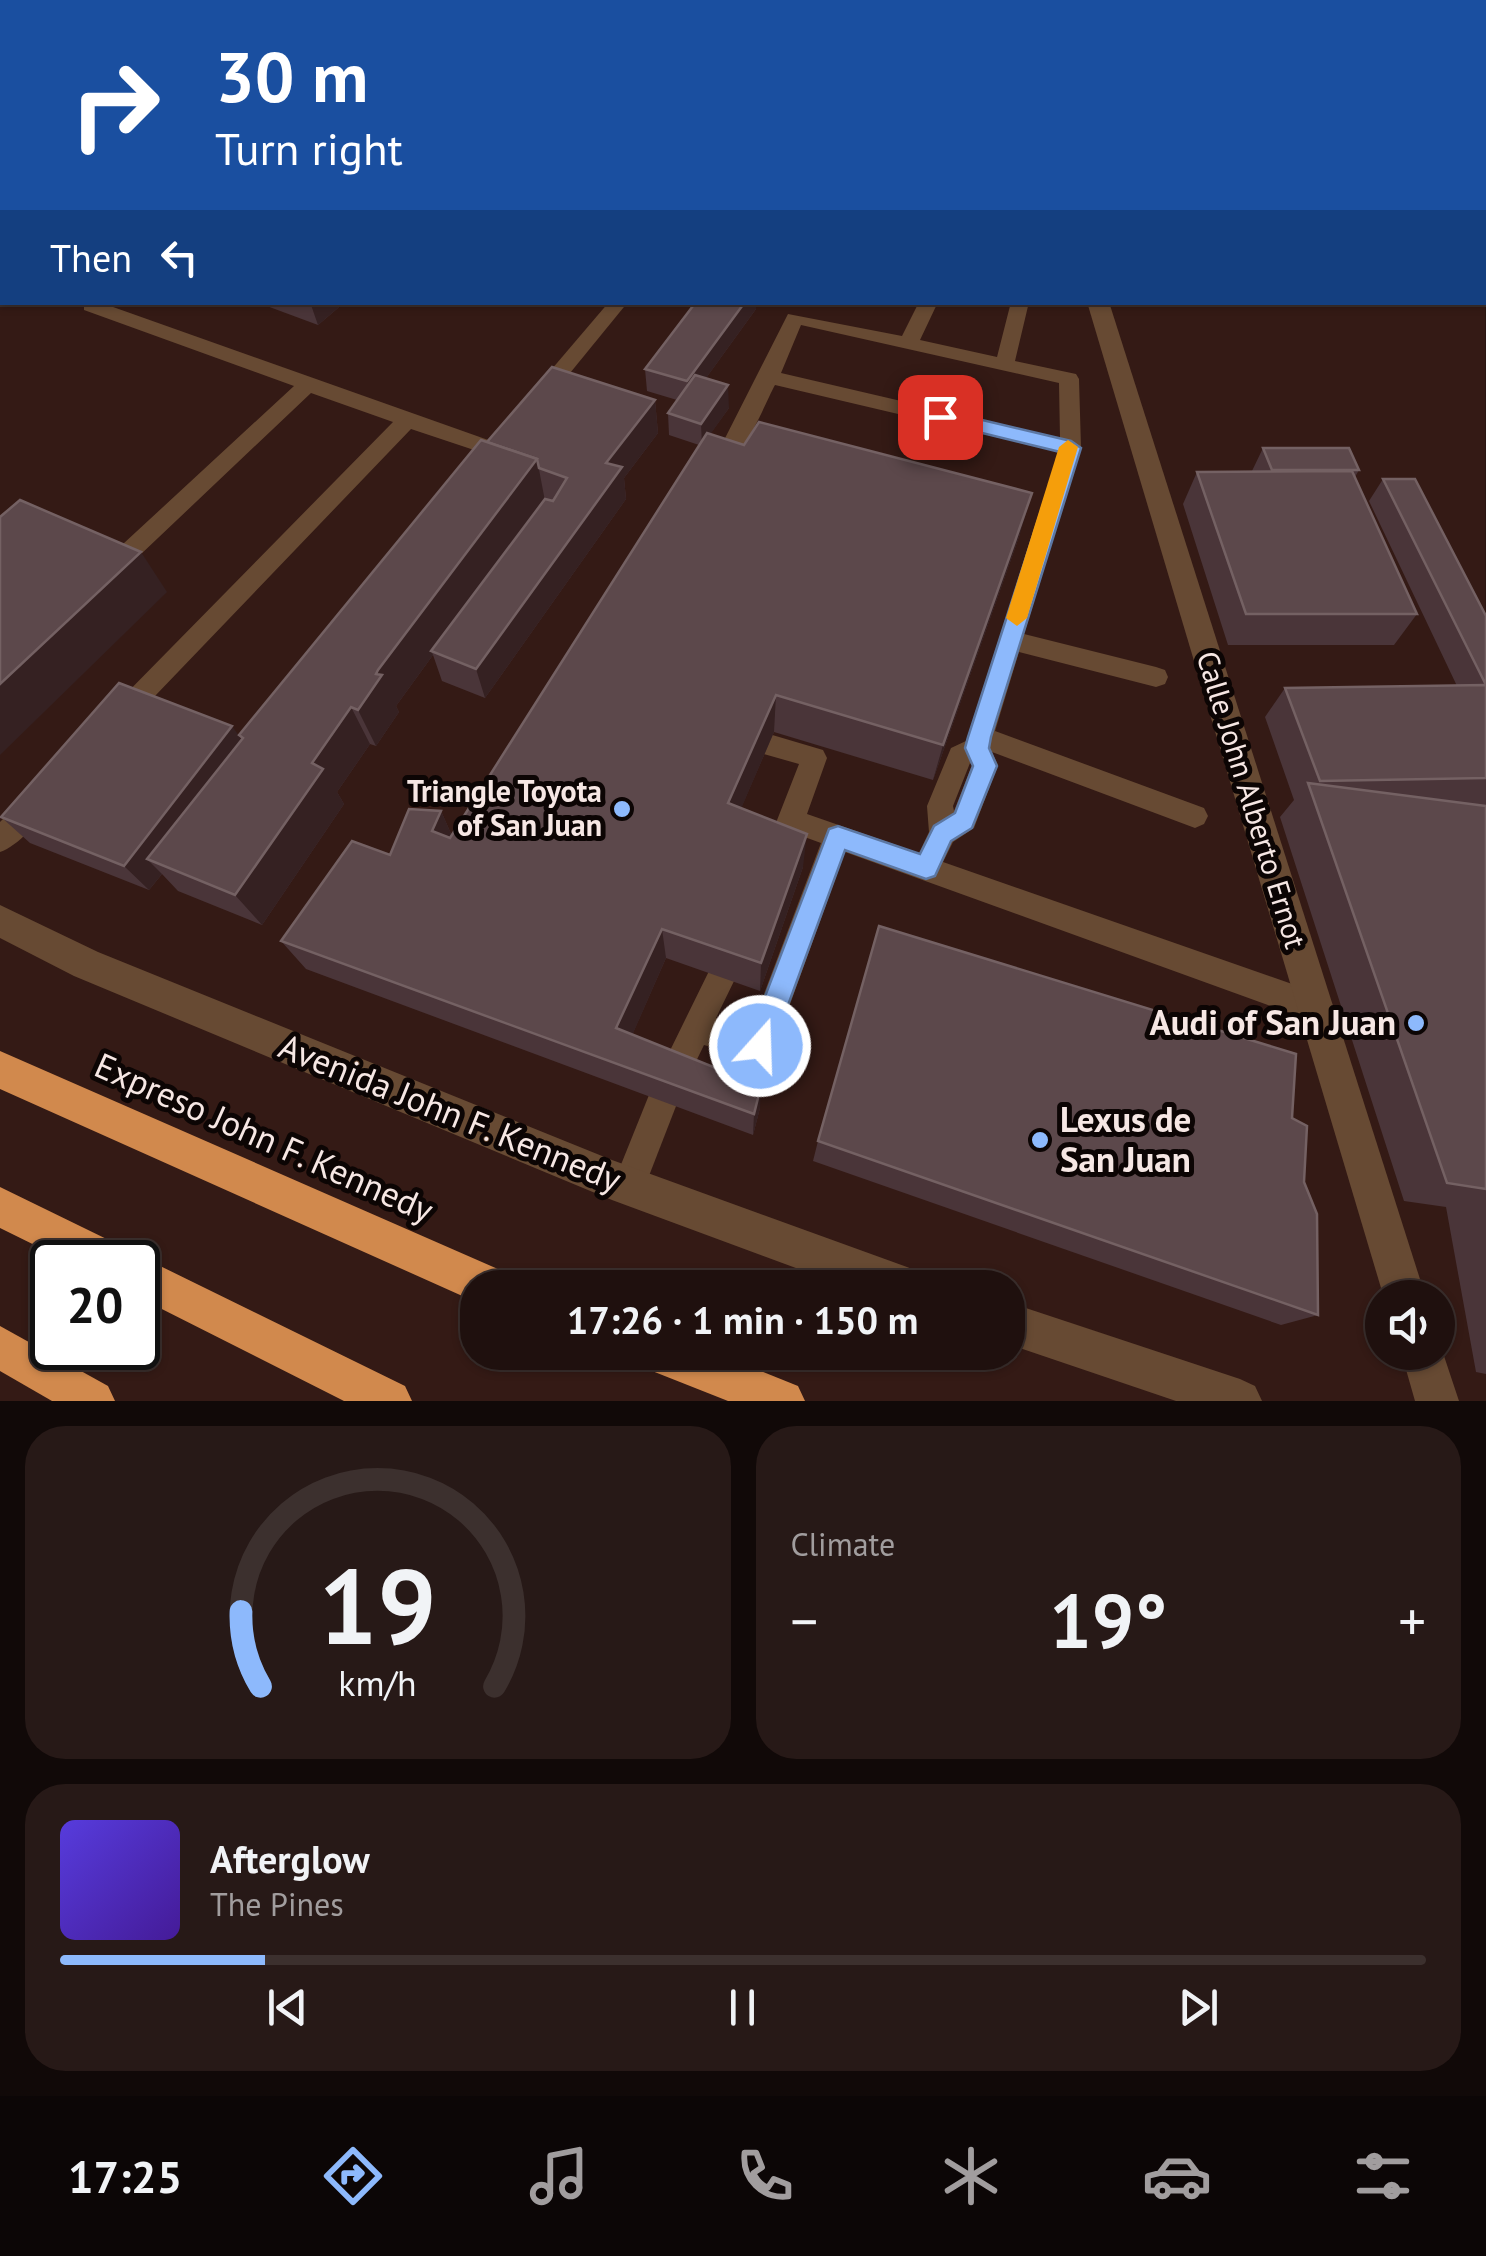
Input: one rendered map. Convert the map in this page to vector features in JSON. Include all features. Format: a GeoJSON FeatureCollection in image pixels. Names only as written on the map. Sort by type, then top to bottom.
{"type":"FeatureCollection","features":[{"type":"Feature","properties":{"kind":"highway","name":"Expreso John F. Kennedy"},"geometry":{"type":"LineString","coordinates":[[0,1070],[460,1274]]}},
{"type":"Feature","properties":{"kind":"highway"},"geometry":{"type":"LineString","coordinates":[[0,1208],[66,1240]]}},
{"type":"Feature","properties":{"kind":"highway"},"geometry":{"type":"LineString","coordinates":[[160,1287],[390,1401]]}},
{"type":"Feature","properties":{"kind":"highway"},"geometry":{"type":"LineString","coordinates":[[0,1347],[93,1401]]}},
{"type":"Feature","properties":{"kind":"highway"},"geometry":{"type":"LineString","coordinates":[[703,1370],[783,1401]]}},
{"type":"Feature","properties":{"kind":"street","name":"Calle John Alberto Ernot"},"geometry":{"type":"LineString","coordinates":[[1099,305],[1399,1280]]}},
{"type":"Feature","properties":{"kind":"street","name":"Avenida John F. Kennedy"},"geometry":{"type":"LineString","coordinates":[[0,921],[86,964],[628,1187],[857,1270]]}},
{"type":"Feature","properties":{"kind":"street"},"geometry":{"type":"LineString","coordinates":[[1025,1329],[1240,1401]]}},
{"type":"Feature","properties":{"kind":"street"},"geometry":{"type":"LineString","coordinates":[[1428,1370],[1437,1401]]}},
{"type":"Feature","properties":{"kind":"lane"},"geometry":{"type":"LineString","coordinates":[[90,306],[495,450],[524,416],[569,375],[617,305]]}},
{"type":"Feature","properties":{"kind":"lane"},"geometry":{"type":"LineString","coordinates":[[909,342],[928,305]]}},
{"type":"Feature","properties":{"kind":"lane"},"geometry":{"type":"LineString","coordinates":[[1005,363],[1019,305]]}},
{"type":"Feature","properties":{"kind":"lane"},"geometry":{"type":"LineString","coordinates":[[696,472],[726,459],[742,446],[795,318],[1070,379],[1071,448],[1036,524],[1010,640],[978,742],[985,766],[978,790],[964,820],[943,833],[926,868]]}},
{"type":"Feature","properties":{"kind":"lane"},"geometry":{"type":"LineString","coordinates":[[769,377],[1071,448]]}},
{"type":"Feature","properties":{"kind":"lane"},"geometry":{"type":"LineString","coordinates":[[131,550],[308,384]]}},
{"type":"Feature","properties":{"kind":"lane"},"geometry":{"type":"LineString","coordinates":[[108,728],[406,420]]}},
{"type":"Feature","properties":{"kind":"lane"},"geometry":{"type":"LineString","coordinates":[[1010,640],[1156,677]]}},
{"type":"Feature","properties":{"kind":"lane"},"geometry":{"type":"LineString","coordinates":[[978,742],[1195,816]]}},
{"type":"Feature","properties":{"kind":"lane"},"geometry":{"type":"LineString","coordinates":[[769,745],[814,758],[778,857]]}},
{"type":"Feature","properties":{"kind":"lane"},"geometry":{"type":"LineString","coordinates":[[0,840],[54,784]]}},
{"type":"Feature","properties":{"kind":"lane"},"geometry":{"type":"LineString","coordinates":[[790,820],[1315,1007]]}},
{"type":"Feature","properties":{"kind":"lane"},"geometry":{"type":"LineString","coordinates":[[698,1028],[760,1046],[838,836]]}},
{"type":"Feature","properties":{"kind":"lane"},"geometry":{"type":"LineString","coordinates":[[628,1187],[668,1087],[721,976]]}},
{"type":"Feature","properties":{"kind":"shaded area"},"geometry":{"type":"Polygon","coordinates":[[[0,305],[1485,305],[1486,1401],[0,1401],[0,305]]]}},
{"type":"Feature","properties":{"kind":"building"},"geometry":{"type":"Polygon","coordinates":[[[694,305],[743,305],[687,381],[645,369],[694,305]]]}},
{"type":"Feature","properties":{"kind":"building"},"geometry":{"type":"Polygon","coordinates":[[[552,367],[655,400],[606,463],[622,467],[476,669],[431,651],[545,499],[553,501],[567,478],[539,468],[537,459],[487,442],[552,367]]]}},
{"type":"Feature","properties":{"kind":"building"},"geometry":{"type":"Polygon","coordinates":[[[695,375],[728,385],[701,424],[668,413],[695,375]]]}},
{"type":"Feature","properties":{"kind":"building","name":"Triangle Toyota of San Juan"},"geometry":{"type":"Polygon","coordinates":[[[759,422],[1032,493],[943,745],[776,695],[728,803],[807,834],[761,963],[662,929],[616,1028],[761,1086],[754,1114],[281,941],[352,841],[390,855],[409,809],[441,811],[432,831],[450,838],[707,433],[744,445],[759,422]]]}},
{"type":"Feature","properties":{"kind":"building"},"geometry":{"type":"Polygon","coordinates":[[[481,440],[537,459],[378,670],[376,674],[382,675],[358,710],[351,707],[312,763],[323,769],[235,895],[147,859],[243,738],[239,735],[481,440]]]}},
{"type":"Feature","properties":{"kind":"building"},"geometry":{"type":"Polygon","coordinates":[[[1263,448],[1349,448],[1359,470],[1272,470],[1263,448]]]}},
{"type":"Feature","properties":{"kind":"building"},"geometry":{"type":"Polygon","coordinates":[[[1352,471],[1417,614],[1246,614],[1197,472],[1352,471]]]}},
{"type":"Feature","properties":{"kind":"building"},"geometry":{"type":"Polygon","coordinates":[[[1383,479],[1415,479],[1486,616],[1486,685],[1383,479]]]}},
{"type":"Feature","properties":{"kind":"building"},"geometry":{"type":"Polygon","coordinates":[[[20,500],[141,552],[0,684],[0,517],[20,500]]]}},
{"type":"Feature","properties":{"kind":"building"},"geometry":{"type":"Polygon","coordinates":[[[119,683],[232,726],[124,866],[1,817],[119,683]]]}},
{"type":"Feature","properties":{"kind":"building"},"geometry":{"type":"Polygon","coordinates":[[[1486,685],[1486,778],[1320,781],[1285,688],[1486,685]]]}},
{"type":"Feature","properties":{"kind":"building","name":"Audi of San Juan"},"geometry":{"type":"Polygon","coordinates":[[[1308,783],[1486,806],[1486,1189],[1447,1183],[1308,783]]]}},
{"type":"Feature","properties":{"kind":"building","name":"Lexus de San Juan"},"geometry":{"type":"Polygon","coordinates":[[[879,926],[1296,1054],[1292,1118],[1307,1126],[1304,1182],[1317,1214],[1318,1315],[818,1141],[879,926]]]}},
{"type":"Feature","properties":{"kind":"slow traffic"},"geometry":{"type":"LineString","coordinates":[[1017,618],[1071,448],[1068,447]]}},
{"type":"Feature","properties":{"kind":"place","name":"Triangle Toyota of San Juan"},"geometry":{"type":"Point","coordinates":[622,809]}},
{"type":"Feature","properties":{"kind":"place","name":"Audi of San Juan"},"geometry":{"type":"Point","coordinates":[1416,1023]}},
{"type":"Feature","properties":{"kind":"place","name":"Lexus de San Juan"},"geometry":{"type":"Point","coordinates":[1040,1140]}},
{"type":"Feature","properties":{"kind":"route"},"geometry":{"type":"LineString","coordinates":[[760,1046],[838,836],[926,868],[943,833],[964,820],[985,766],[977,748],[1071,448],[940,417]]}}]}
